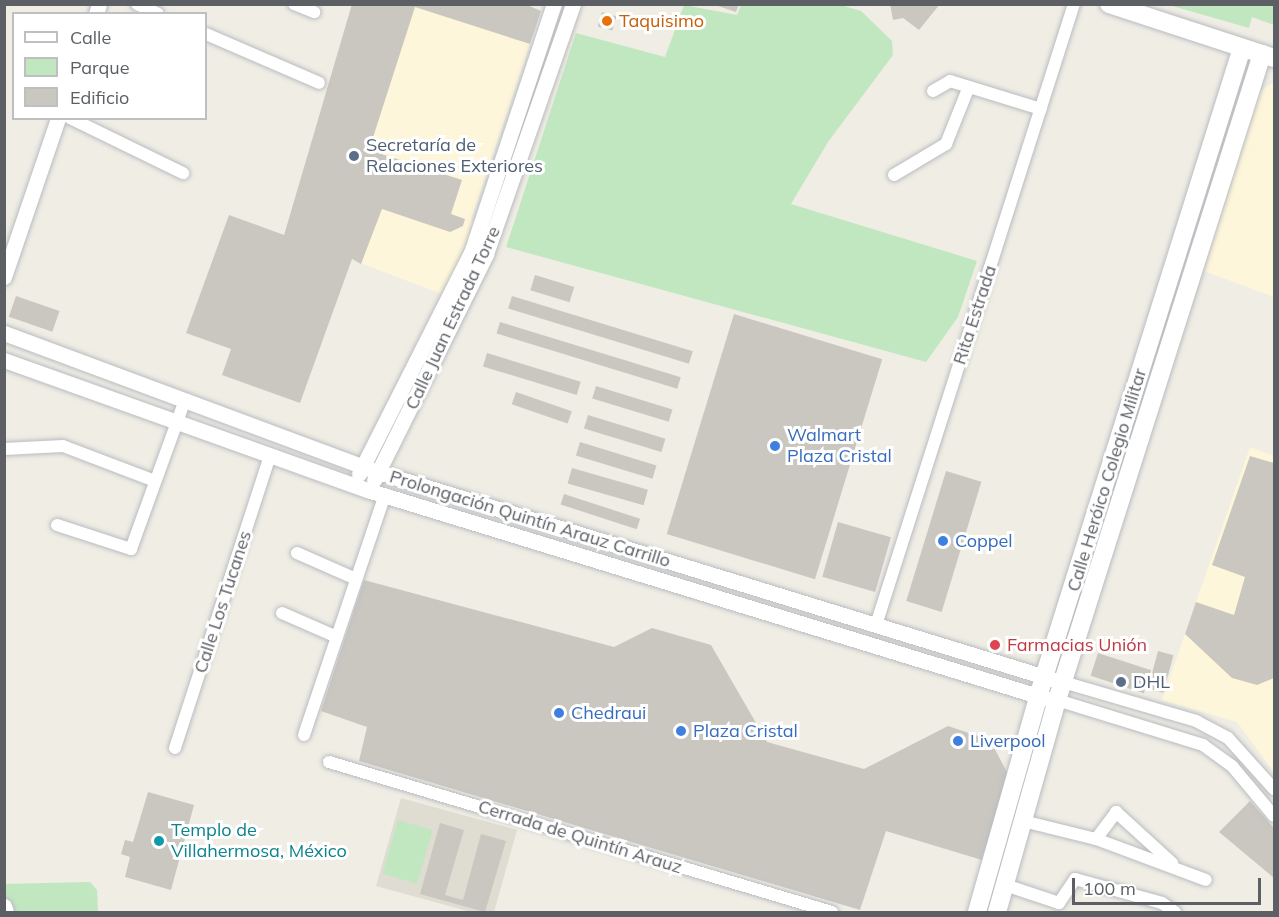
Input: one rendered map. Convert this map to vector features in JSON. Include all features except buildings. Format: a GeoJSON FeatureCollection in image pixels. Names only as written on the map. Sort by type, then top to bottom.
{"type":"FeatureCollection","features":[{"type":"Feature","properties":{"kind":"main road"},"geometry":{"type":"LineString","coordinates":[[1109,4],[1268,56]]}},
{"type":"Feature","properties":{"kind":"main road","name":"Calle Heróico Colegio Militar"},"geometry":{"type":"LineString","coordinates":[[997,912],[1023,821],[1049,699],[1044,677],[1242,48]]}},
{"type":"Feature","properties":{"kind":"main road","name":"Calle Heróico Colegio Militar"},"geometry":{"type":"LineString","coordinates":[[977,912],[1049,699],[1063,682],[1228,163],[1268,56]]}},
{"type":"Feature","properties":{"kind":"main road"},"geometry":{"type":"LineString","coordinates":[[1209,156],[1228,163]]}},
{"type":"Feature","properties":{"kind":"street"},"geometry":{"type":"LineString","coordinates":[[137,4],[154,12]]}},
{"type":"Feature","properties":{"kind":"street"},"geometry":{"type":"LineString","coordinates":[[294,4],[314,12]]}},
{"type":"Feature","properties":{"kind":"street","name":"Calle Juan Estrada Torre"},"geometry":{"type":"LineString","coordinates":[[361,487],[362,466],[472,250],[554,4]]}},
{"type":"Feature","properties":{"kind":"street","name":"Calle Juan Estrada Torre"},"geometry":{"type":"LineString","coordinates":[[361,487],[378,472],[486,254],[573,4]]}},
{"type":"Feature","properties":{"kind":"street","name":"Rita Estrada"},"geometry":{"type":"LineString","coordinates":[[876,625],[1074,4]]}},
{"type":"Feature","properties":{"kind":"street"},"geometry":{"type":"LineString","coordinates":[[207,34],[319,83]]}},
{"type":"Feature","properties":{"kind":"street"},"geometry":{"type":"LineString","coordinates":[[933,92],[950,81],[968,89],[1041,109]]}},
{"type":"Feature","properties":{"kind":"street"},"geometry":{"type":"LineString","coordinates":[[894,176],[946,144],[968,89]]}},
{"type":"Feature","properties":{"kind":"street"},"geometry":{"type":"LineString","coordinates":[[4,277],[57,120]]}},
{"type":"Feature","properties":{"kind":"street"},"geometry":{"type":"LineString","coordinates":[[74,120],[183,173]]}},
{"type":"Feature","properties":{"kind":"street","name":"Prolongación Quintín Arauz Carrillo"},"geometry":{"type":"LineString","coordinates":[[4,333],[378,472],[1063,682]]}},
{"type":"Feature","properties":{"kind":"street","name":"Prolongación Quintín Arauz Carrillo"},"geometry":{"type":"LineString","coordinates":[[4,360],[384,495],[1049,699]]}},
{"type":"Feature","properties":{"kind":"street"},"geometry":{"type":"LineString","coordinates":[[57,525],[130,549],[185,400]]}},
{"type":"Feature","properties":{"kind":"street"},"geometry":{"type":"LineString","coordinates":[[4,449],[63,446],[155,481]]}},
{"type":"Feature","properties":{"kind":"street","name":"Calle Los Tucanes"},"geometry":{"type":"LineString","coordinates":[[175,748],[270,455]]}},
{"type":"Feature","properties":{"kind":"street"},"geometry":{"type":"LineString","coordinates":[[304,735],[384,495]]}},
{"type":"Feature","properties":{"kind":"street"},"geometry":{"type":"LineString","coordinates":[[494,529],[500,509]]}},
{"type":"Feature","properties":{"kind":"street"},"geometry":{"type":"LineString","coordinates":[[297,553],[356,579]]}},
{"type":"Feature","properties":{"kind":"street"},"geometry":{"type":"LineString","coordinates":[[282,613],[337,637]]}},
{"type":"Feature","properties":{"kind":"street"},"geometry":{"type":"LineString","coordinates":[[831,633],[837,613]]}},
{"type":"Feature","properties":{"kind":"street"},"geometry":{"type":"LineString","coordinates":[[1063,682],[1196,721],[1228,738],[1275,789]]}},
{"type":"Feature","properties":{"kind":"street"},"geometry":{"type":"LineString","coordinates":[[1049,699],[1203,745],[1232,766],[1275,816]]}},
{"type":"Feature","properties":{"kind":"street","name":"Cerrada de Quintín Arauz"},"geometry":{"type":"LineString","coordinates":[[329,762],[832,912]]}},
{"type":"Feature","properties":{"kind":"street"},"geometry":{"type":"LineString","coordinates":[[1096,839],[1116,812],[1176,866]]}},
{"type":"Feature","properties":{"kind":"street"},"geometry":{"type":"LineString","coordinates":[[1023,821],[1096,839],[1176,866],[1206,880]]}},
{"type":"Feature","properties":{"kind":"street"},"geometry":{"type":"LineString","coordinates":[[1005,885],[1059,903],[1075,879],[1162,903],[1175,912]]}},
{"type":"Feature","properties":{"kind":"street"},"geometry":{"type":"LineString","coordinates":[[4,906],[6,912]]}},
{"type":"Feature","properties":{"kind":"shaded area"},"geometry":{"type":"Polygon","coordinates":[[[525,4],[541,11],[471,220],[477,223],[447,296],[284,234],[352,5],[525,4]]]}},
{"type":"Feature","properties":{"kind":"shaded area"},"geometry":{"type":"Polygon","coordinates":[[[1274,82],[1274,297],[1204,271],[1252,97],[1274,82]]]}},
{"type":"Feature","properties":{"kind":"shaded area"},"geometry":{"type":"Polygon","coordinates":[[[1250,447],[1274,456],[1274,772],[1237,722],[1162,700],[1250,447]]]}},
{"type":"Feature","properties":{"kind":"shaded area"},"geometry":{"type":"Polygon","coordinates":[[[401,798],[517,830],[494,912],[471,912],[376,886],[401,798]]]}},
{"type":"Feature","properties":{"kind":"green space"},"geometry":{"type":"Polygon","coordinates":[[[684,5],[737,15],[741,5],[841,5],[861,11],[892,41],[893,55],[828,142],[791,204],[977,261],[958,317],[926,362],[506,247],[576,33],[665,57],[684,5]]]}},
{"type":"Feature","properties":{"kind":"green space"},"geometry":{"type":"Polygon","coordinates":[[[1169,5],[1274,5],[1274,25],[1252,17],[1249,28],[1169,5]]]}},
{"type":"Feature","properties":{"kind":"green space"},"geometry":{"type":"Polygon","coordinates":[[[398,820],[433,830],[417,884],[383,874],[398,820]]]}},
{"type":"Feature","properties":{"kind":"green space"},"geometry":{"type":"Polygon","coordinates":[[[90,882],[97,890],[98,912],[7,912],[4,884],[90,882]]]}},
{"type":"Feature","properties":{"kind":"place","name":"Taquisimo"},"geometry":{"type":"Point","coordinates":[607,21]}},
{"type":"Feature","properties":{"kind":"place","name":"Secretaría de Relaciones Exteriores"},"geometry":{"type":"Point","coordinates":[354,156]}},
{"type":"Feature","properties":{"kind":"place","name":"Walmart Plaza Cristal"},"geometry":{"type":"Point","coordinates":[775,446]}},
{"type":"Feature","properties":{"kind":"place","name":"Coppel"},"geometry":{"type":"Point","coordinates":[943,541]}},
{"type":"Feature","properties":{"kind":"place","name":"Farmacias Unión"},"geometry":{"type":"Point","coordinates":[995,645]}},
{"type":"Feature","properties":{"kind":"place","name":"DHL"},"geometry":{"type":"Point","coordinates":[1121,682]}},
{"type":"Feature","properties":{"kind":"place","name":"Chedraui"},"geometry":{"type":"Point","coordinates":[559,713]}},
{"type":"Feature","properties":{"kind":"place","name":"Plaza Cristal"},"geometry":{"type":"Point","coordinates":[681,731]}},
{"type":"Feature","properties":{"kind":"place","name":"Liverpool"},"geometry":{"type":"Point","coordinates":[958,741]}},
{"type":"Feature","properties":{"kind":"place","name":"Templo de Villahermosa, México"},"geometry":{"type":"Point","coordinates":[159,841]}}]}
